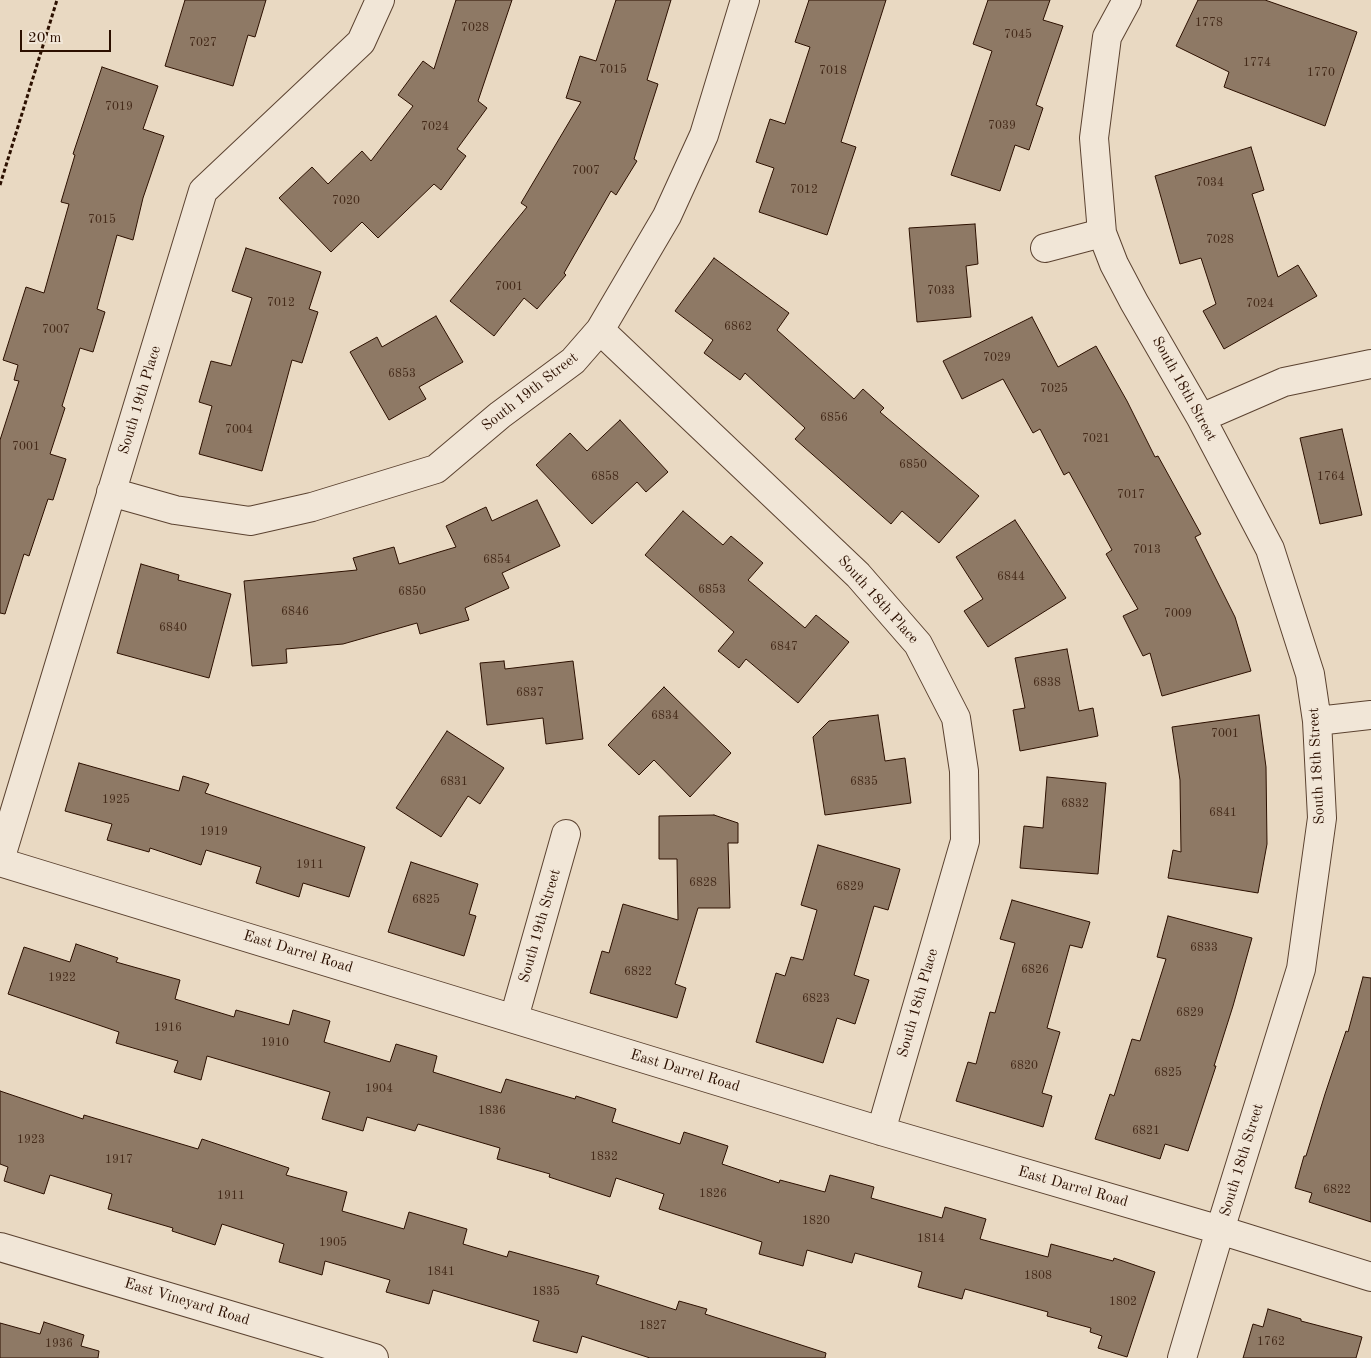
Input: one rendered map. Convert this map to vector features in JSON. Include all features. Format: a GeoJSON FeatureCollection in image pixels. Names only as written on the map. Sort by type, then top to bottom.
{"type":"FeatureCollection","features":[{"type":"Feature","properties":{"kind":"street","name":"South 19th Place"},"geometry":{"type":"LineString","coordinates":[[0,861],[203,191],[362,42],[380,0]]}},
{"type":"Feature","properties":{"kind":"street","name":"South 19th Street"},"geometry":{"type":"LineString","coordinates":[[111,492],[175,510],[250,521],[312,507],[436,469],[500,415],[573,361],[600,330],[667,216],[704,135],[745,0]]}},
{"type":"Feature","properties":{"kind":"street","name":"South 18th Street"},"geometry":{"type":"LineString","coordinates":[[1127,0],[1107,37],[1094,138],[1102,233],[1114,264],[1134,302],[1201,418],[1270,549],[1310,674],[1317,721],[1322,818],[1301,969],[1182,1358]]}},
{"type":"Feature","properties":{"kind":"street"},"geometry":{"type":"LineString","coordinates":[[1045,248],[1102,233]]}},
{"type":"Feature","properties":{"kind":"street","name":"South 18th Place"},"geometry":{"type":"LineString","coordinates":[[600,330],[858,575],[918,644],[956,718],[964,771],[965,841],[881,1131]]}},
{"type":"Feature","properties":{"kind":"street"},"geometry":{"type":"LineString","coordinates":[[1201,418],[1284,382],[1371,364]]}},
{"type":"Feature","properties":{"kind":"street"},"geometry":{"type":"LineString","coordinates":[[1317,721],[1371,715]]}},
{"type":"Feature","properties":{"kind":"street","name":"South 19th Street"},"geometry":{"type":"LineString","coordinates":[[514,1018],[566,834]]}},
{"type":"Feature","properties":{"kind":"street","name":"East Darrel Road"},"geometry":{"type":"LineString","coordinates":[[0,861],[881,1131],[1220,1230],[1371,1277]]}},
{"type":"Feature","properties":{"kind":"street","name":"East Vineyard Road"},"geometry":{"type":"LineString","coordinates":[[0,1247],[374,1358]]}},
{"type":"Feature","properties":{"kind":"path"},"geometry":{"type":"LineString","coordinates":[[0,185],[57,0]]}},
{"type":"Feature","properties":{"kind":"building"},"geometry":{"type":"Polygon","coordinates":[[[185,0],[266,0],[255,37],[248,35],[233,86],[165,66],[185,0]]]}},
{"type":"Feature","properties":{"kind":"building"},"geometry":{"type":"Polygon","coordinates":[[[456,0],[512,0],[478,101],[487,108],[457,149],[466,156],[441,190],[434,184],[378,238],[362,222],[331,252],[279,198],[312,167],[328,184],[362,151],[371,161],[413,106],[398,95],[423,61],[434,69],[456,0]]]}},
{"type":"Feature","properties":{"kind":"building"},"geometry":{"type":"Polygon","coordinates":[[[616,0],[671,0],[647,80],[658,84],[634,159],[637,161],[616,195],[611,191],[564,273],[566,275],[537,309],[524,298],[494,336],[450,301],[527,207],[521,203],[581,102],[566,98],[580,56],[596,61],[616,0]]]}},
{"type":"Feature","properties":{"kind":"building"},"geometry":{"type":"Polygon","coordinates":[[[809,0],[886,0],[841,142],[856,147],[827,235],[759,212],[774,168],[756,162],[770,119],[785,124],[810,47],[795,42],[809,0]]]}},
{"type":"Feature","properties":{"kind":"building"},"geometry":{"type":"Polygon","coordinates":[[[988,0],[1050,0],[1043,20],[1063,26],[1036,105],[1043,108],[1029,150],[1015,145],[1000,191],[951,175],[992,51],[973,44],[988,0]]]}},
{"type":"Feature","properties":{"kind":"building"},"geometry":{"type":"Polygon","coordinates":[[[1198,0],[1265,0],[1357,32],[1325,126],[1224,87],[1229,72],[1176,46],[1198,0]]]}},
{"type":"Feature","properties":{"kind":"building"},"geometry":{"type":"Polygon","coordinates":[[[102,67],[158,86],[143,129],[164,136],[143,198],[133,240],[117,235],[97,309],[105,312],[93,352],[80,348],[62,406],[65,408],[50,454],[66,459],[53,500],[48,499],[29,556],[24,554],[5,614],[0,613],[0,440],[19,381],[14,380],[18,365],[3,360],[26,287],[44,293],[69,204],[61,202],[75,155],[73,154],[102,67]]]}},
{"type":"Feature","properties":{"kind":"building"},"geometry":{"type":"Polygon","coordinates":[[[1251,147],[1264,190],[1252,194],[1278,277],[1298,265],[1317,296],[1224,349],[1203,311],[1216,304],[1201,258],[1180,264],[1155,176],[1251,147]]]}},
{"type":"Feature","properties":{"kind":"building"},"geometry":{"type":"Polygon","coordinates":[[[975,224],[978,264],[966,266],[971,317],[917,322],[909,228],[975,224]]]}},
{"type":"Feature","properties":{"kind":"building"},"geometry":{"type":"Polygon","coordinates":[[[246,248],[321,272],[309,309],[318,312],[302,363],[292,360],[262,471],[199,454],[212,406],[199,402],[211,361],[231,366],[252,298],[232,291],[246,248]]]}},
{"type":"Feature","properties":{"kind":"building"},"geometry":{"type":"Polygon","coordinates":[[[714,258],[789,313],[777,330],[854,399],[863,389],[884,408],[880,412],[979,496],[939,543],[902,511],[891,524],[795,439],[805,428],[745,373],[740,380],[704,353],[713,340],[675,311],[714,258]]]}},
{"type":"Feature","properties":{"kind":"building"},"geometry":{"type":"Polygon","coordinates":[[[436,316],[463,362],[419,387],[426,399],[389,420],[350,352],[377,337],[382,347],[436,316]]]}},
{"type":"Feature","properties":{"kind":"building"},"geometry":{"type":"Polygon","coordinates":[[[1032,317],[1058,367],[1096,346],[1127,401],[1155,457],[1158,456],[1201,534],[1195,537],[1235,617],[1251,671],[1162,696],[1150,653],[1143,656],[1123,616],[1138,609],[1106,554],[1112,550],[1069,472],[1064,475],[1040,429],[1033,433],[1003,379],[962,399],[943,361],[1032,317]]]}},
{"type":"Feature","properties":{"kind":"building"},"geometry":{"type":"Polygon","coordinates":[[[620,420],[668,472],[646,492],[637,482],[592,524],[536,465],[570,433],[587,451],[620,420]]]}},
{"type":"Feature","properties":{"kind":"building"},"geometry":{"type":"Polygon","coordinates":[[[1342,429],[1362,515],[1320,524],[1300,438],[1342,429]]]}},
{"type":"Feature","properties":{"kind":"building"},"geometry":{"type":"Polygon","coordinates":[[[537,500],[560,546],[502,573],[509,588],[465,608],[469,620],[420,634],[417,623],[343,644],[286,649],[287,663],[252,666],[244,581],[357,570],[353,558],[394,547],[399,564],[456,547],[446,526],[486,507],[492,521],[537,500]]]}},
{"type":"Feature","properties":{"kind":"building"},"geometry":{"type":"Polygon","coordinates":[[[683,511],[723,545],[731,536],[763,563],[748,580],[805,628],[816,615],[849,642],[798,703],[746,659],[739,668],[718,651],[734,632],[645,555],[683,511]]]}},
{"type":"Feature","properties":{"kind":"building"},"geometry":{"type":"Polygon","coordinates":[[[1015,520],[1066,598],[988,647],[964,611],[983,599],[956,557],[1015,520]]]}},
{"type":"Feature","properties":{"kind":"building"},"geometry":{"type":"Polygon","coordinates":[[[141,564],[179,575],[178,580],[231,594],[209,678],[117,653],[141,564]]]}},
{"type":"Feature","properties":{"kind":"building"},"geometry":{"type":"Polygon","coordinates":[[[1067,649],[1079,711],[1093,708],[1098,736],[1020,751],[1013,710],[1025,708],[1015,658],[1067,649]]]}},
{"type":"Feature","properties":{"kind":"building"},"geometry":{"type":"Polygon","coordinates":[[[504,661],[505,669],[573,661],[583,739],[546,744],[543,718],[487,725],[480,663],[504,661]]]}},
{"type":"Feature","properties":{"kind":"building"},"geometry":{"type":"Polygon","coordinates":[[[664,687],[731,753],[690,797],[654,760],[639,775],[608,745],[664,687]]]}},
{"type":"Feature","properties":{"kind":"building"},"geometry":{"type":"Polygon","coordinates":[[[878,715],[885,761],[905,758],[911,803],[825,815],[813,737],[829,721],[878,715]]]}},
{"type":"Feature","properties":{"kind":"building"},"geometry":{"type":"Polygon","coordinates":[[[1259,715],[1266,767],[1267,844],[1258,893],[1168,878],[1173,850],[1181,852],[1180,780],[1172,727],[1259,715]]]}},
{"type":"Feature","properties":{"kind":"building"},"geometry":{"type":"Polygon","coordinates":[[[447,731],[504,768],[480,804],[468,796],[441,837],[396,808],[447,731]]]}},
{"type":"Feature","properties":{"kind":"building"},"geometry":{"type":"Polygon","coordinates":[[[79,763],[179,791],[183,776],[209,784],[205,793],[365,847],[349,897],[303,883],[299,897],[256,883],[261,867],[206,850],[201,865],[150,848],[149,852],[107,840],[112,824],[65,811],[79,763]]]}},
{"type":"Feature","properties":{"kind":"building"},"geometry":{"type":"Polygon","coordinates":[[[1047,777],[1106,783],[1098,874],[1020,868],[1024,826],[1043,828],[1047,777]]]}},
{"type":"Feature","properties":{"kind":"building"},"geometry":{"type":"Polygon","coordinates":[[[714,815],[738,823],[738,843],[728,843],[730,908],[698,908],[675,984],[686,988],[677,1018],[590,993],[602,951],[609,953],[623,904],[678,920],[677,859],[659,859],[659,816],[714,815]]]}},
{"type":"Feature","properties":{"kind":"building"},"geometry":{"type":"Polygon","coordinates":[[[818,845],[900,869],[888,910],[874,906],[854,975],[869,980],[855,1024],[837,1018],[823,1063],[756,1042],[776,973],[785,976],[791,957],[803,960],[817,910],[801,905],[818,845]]]}},
{"type":"Feature","properties":{"kind":"building"},"geometry":{"type":"Polygon","coordinates":[[[411,862],[478,884],[469,914],[476,916],[464,956],[388,932],[411,862]]]}},
{"type":"Feature","properties":{"kind":"building"},"geometry":{"type":"Polygon","coordinates":[[[1012,900],[1090,922],[1082,948],[1070,945],[1047,1028],[1060,1032],[1042,1093],[1052,1096],[1043,1127],[956,1101],[968,1062],[976,1064],[990,1012],[995,1013],[1015,943],[1000,939],[1012,900]]]}},
{"type":"Feature","properties":{"kind":"building"},"geometry":{"type":"Polygon","coordinates":[[[1168,916],[1252,938],[1214,1066],[1216,1066],[1188,1151],[1165,1144],[1160,1159],[1095,1139],[1110,1094],[1114,1096],[1132,1039],[1140,1041],[1166,959],[1157,957],[1168,916]]]}},
{"type":"Feature","properties":{"kind":"building"},"geometry":{"type":"Polygon","coordinates":[[[76,944],[118,958],[116,962],[180,980],[175,999],[234,1017],[236,1010],[289,1025],[293,1010],[330,1021],[324,1042],[390,1062],[396,1044],[437,1056],[433,1072],[501,1093],[506,1079],[575,1099],[576,1096],[616,1109],[612,1122],[680,1144],[684,1132],[728,1146],[722,1164],[779,1183],[780,1180],[825,1192],[830,1175],[874,1187],[871,1198],[942,1218],[945,1207],[986,1219],[980,1239],[1048,1257],[1051,1244],[1113,1261],[1114,1258],[1155,1272],[1127,1357],[1098,1348],[1102,1336],[1090,1332],[1091,1328],[1047,1316],[1048,1312],[965,1289],[962,1299],[918,1287],[922,1272],[855,1253],[852,1263],[807,1250],[803,1266],[759,1254],[762,1242],[659,1209],[664,1194],[616,1178],[610,1197],[549,1177],[550,1174],[497,1159],[500,1148],[418,1124],[415,1131],[367,1117],[363,1131],[322,1119],[330,1092],[207,1056],[201,1080],[174,1072],[178,1061],[116,1043],[119,1032],[8,994],[24,947],[70,962],[76,944]]]}},
{"type":"Feature","properties":{"kind":"building"},"geometry":{"type":"Polygon","coordinates":[[[1363,977],[1371,978],[1371,1222],[1309,1202],[1312,1193],[1295,1188],[1346,1031],[1348,1032],[1363,977]]]}},
{"type":"Feature","properties":{"kind":"building"},"geometry":{"type":"Polygon","coordinates":[[[0,1091],[83,1119],[84,1115],[198,1149],[202,1139],[289,1168],[286,1175],[347,1192],[342,1211],[404,1229],[409,1212],[467,1229],[463,1244],[507,1257],[509,1251],[599,1276],[596,1284],[676,1310],[679,1301],[707,1309],[705,1314],[826,1353],[825,1358],[650,1358],[582,1336],[577,1353],[533,1341],[539,1321],[433,1290],[429,1304],[386,1292],[390,1280],[325,1261],[322,1275],[279,1262],[284,1244],[222,1224],[215,1245],[172,1231],[173,1228],[108,1209],[112,1194],[50,1175],[44,1194],[4,1181],[8,1167],[0,1164],[0,1091]]]}},
{"type":"Feature","properties":{"kind":"building"},"geometry":{"type":"Polygon","coordinates":[[[1268,1309],[1301,1319],[1301,1321],[1362,1337],[1356,1358],[1243,1358],[1253,1324],[1263,1327],[1268,1309]]]}},
{"type":"Feature","properties":{"kind":"building"},"geometry":{"type":"Polygon","coordinates":[[[44,1322],[84,1335],[81,1346],[99,1351],[98,1358],[0,1358],[0,1323],[40,1334],[44,1322]]]}}]}
